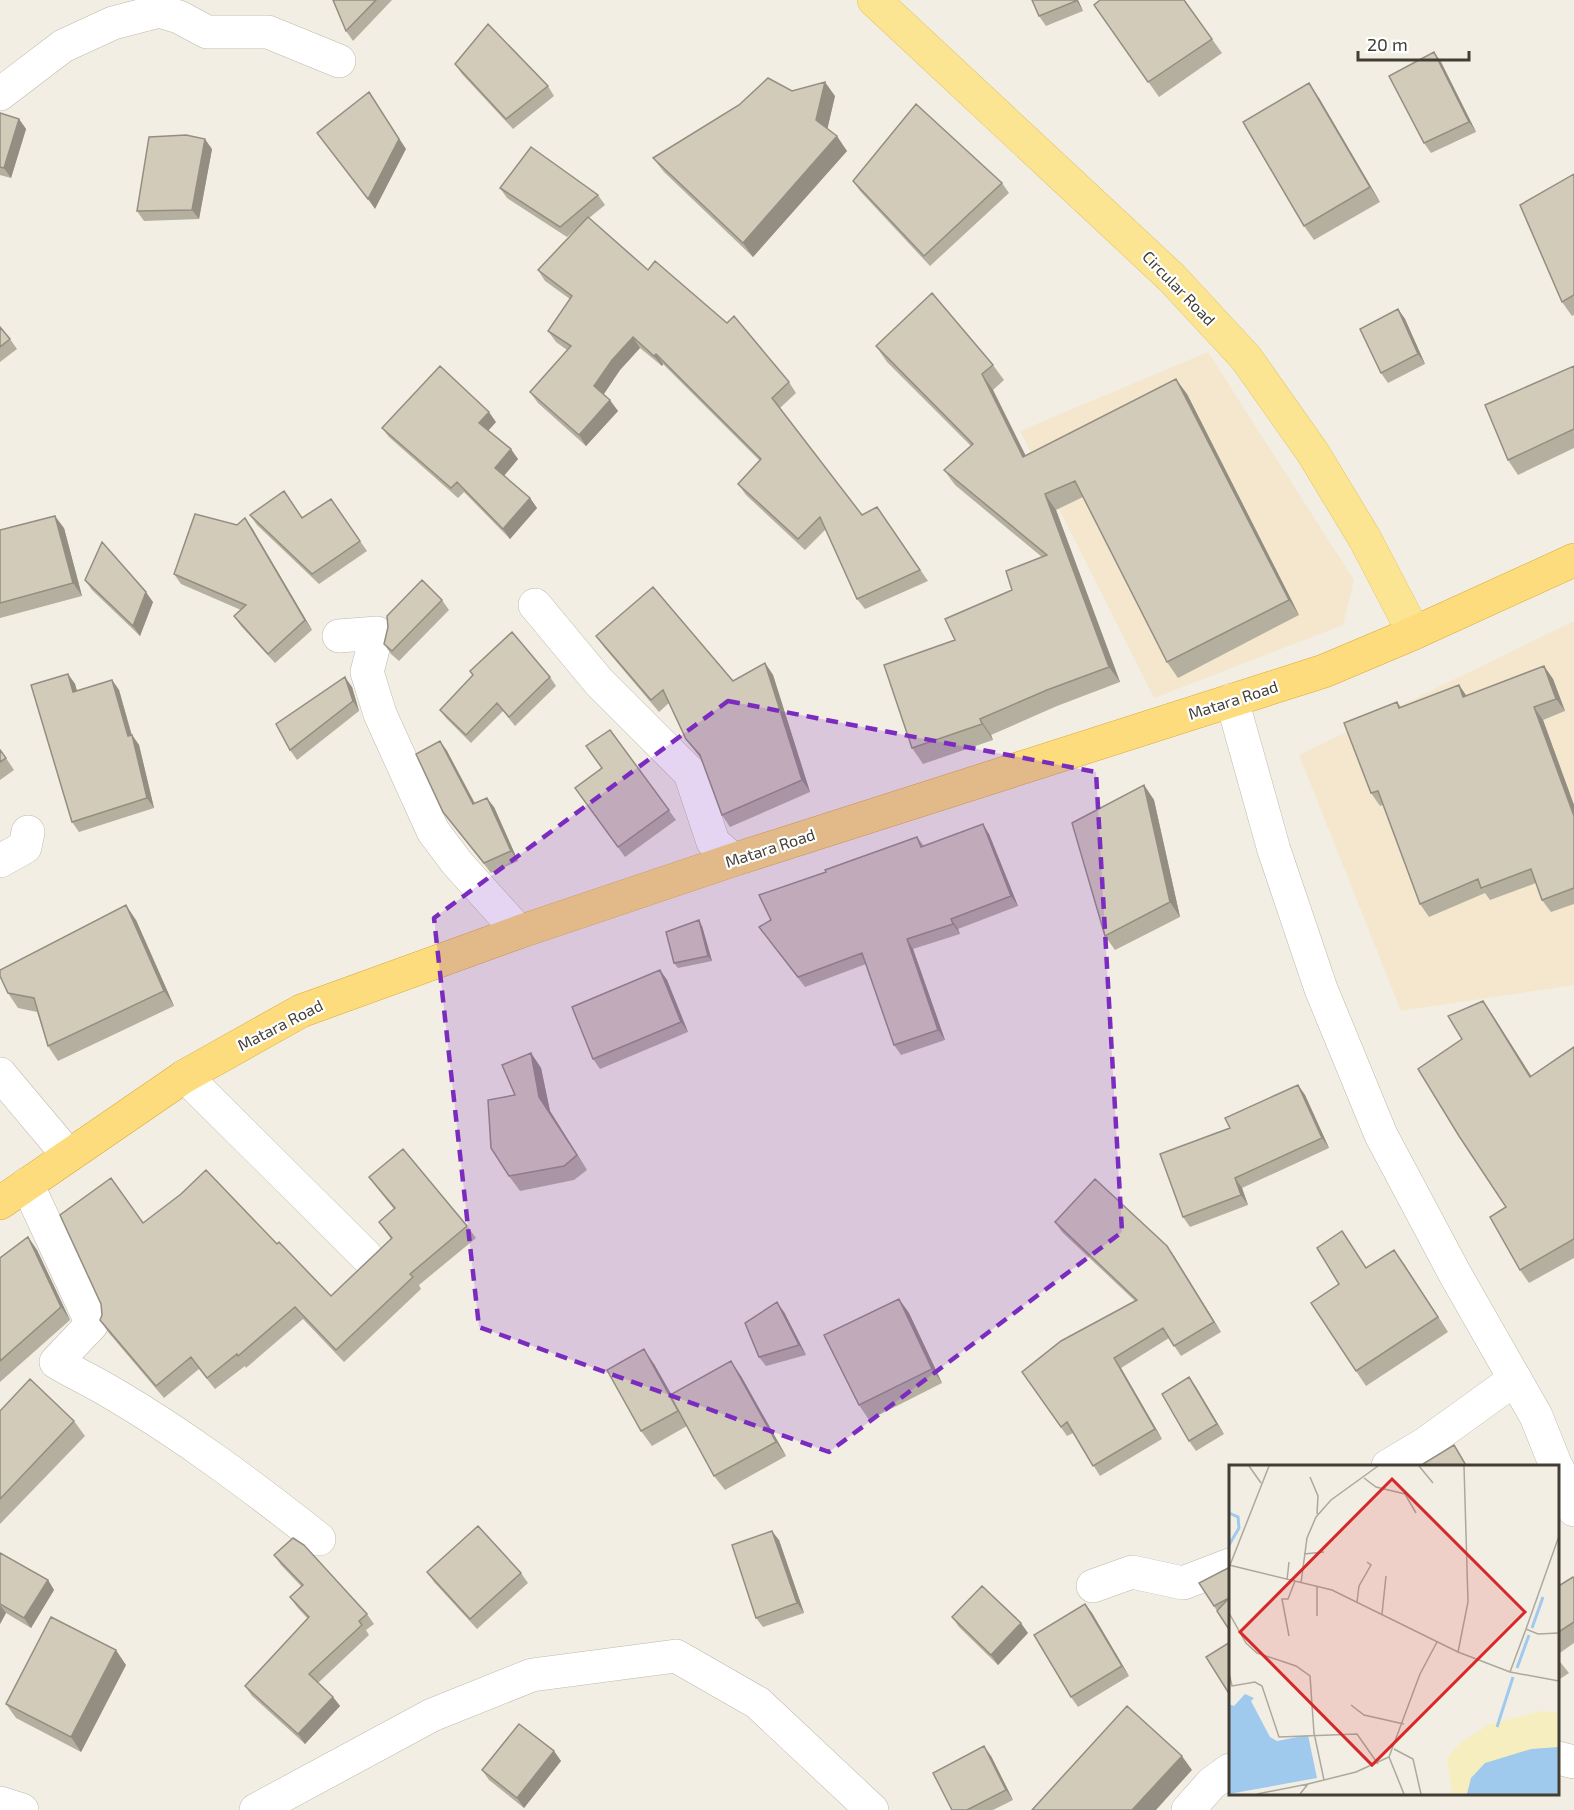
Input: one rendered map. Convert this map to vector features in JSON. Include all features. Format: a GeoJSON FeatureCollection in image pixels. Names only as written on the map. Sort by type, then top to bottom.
{"type":"FeatureCollection","features":[{"type":"Feature","properties":{"kind":"highway","name":"Matara Road"},"geometry":{"type":"LineString","coordinates":[[0,1203],[185,1076],[301,1011],[519,932],[733,860],[1324,671],[1574,560]]}},
{"type":"Feature","properties":{"kind":"main road","name":"Circular Road"},"geometry":{"type":"LineString","coordinates":[[874,0],[1172,278],[1246,358],[1313,453],[1365,539],[1414,633]]}},
{"type":"Feature","properties":{"kind":"street"},"geometry":{"type":"LineString","coordinates":[[0,94],[63,46],[113,22],[159,11],[179,17],[207,32],[268,32],[339,61]]}},
{"type":"Feature","properties":{"kind":"street"},"geometry":{"type":"LineString","coordinates":[[535,605],[599,682],[690,773],[713,842],[733,860]]}},
{"type":"Feature","properties":{"kind":"street"},"geometry":{"type":"LineString","coordinates":[[339,636],[377,633],[367,672],[380,714],[433,831],[457,863],[519,932]]}},
{"type":"Feature","properties":{"kind":"street"},"geometry":{"type":"LineString","coordinates":[[1232,700],[1274,850],[1321,989],[1381,1135],[1455,1274],[1536,1416],[1556,1465]]}},
{"type":"Feature","properties":{"kind":"street"},"geometry":{"type":"LineString","coordinates":[[0,861],[25,847],[28,832]]}},
{"type":"Feature","properties":{"kind":"street"},"geometry":{"type":"LineString","coordinates":[[0,1074],[68,1155]]}},
{"type":"Feature","properties":{"kind":"street"},"geometry":{"type":"LineString","coordinates":[[185,1076],[366,1256]]}},
{"type":"Feature","properties":{"kind":"street"},"geometry":{"type":"LineString","coordinates":[[27,1184],[92,1324],[56,1362],[111,1392],[172,1431],[319,1539]]}},
{"type":"Feature","properties":{"kind":"street"},"geometry":{"type":"LineString","coordinates":[[1391,1465],[1425,1444],[1515,1380]]}},
{"type":"Feature","properties":{"kind":"street"},"geometry":{"type":"LineString","coordinates":[[1559,1473],[1574,1510]]}},
{"type":"Feature","properties":{"kind":"street"},"geometry":{"type":"LineString","coordinates":[[1093,1586],[1132,1572],[1183,1583],[1229,1565]]}},
{"type":"Feature","properties":{"kind":"street"},"geometry":{"type":"LineString","coordinates":[[256,1810],[432,1715],[532,1675],[676,1656],[758,1703],[872,1810]]}},
{"type":"Feature","properties":{"kind":"street"},"geometry":{"type":"LineString","coordinates":[[1559,1758],[1574,1762]]}},
{"type":"Feature","properties":{"kind":"street"},"geometry":{"type":"LineString","coordinates":[[1188,1810],[1212,1783],[1229,1771]]}},
{"type":"Feature","properties":{"kind":"street"},"geometry":{"type":"LineString","coordinates":[[0,1803],[22,1810]]}},
{"type":"Feature","properties":{"kind":"highlighted area"},"geometry":{"type":"Polygon","coordinates":[[[728,701],[1096,772],[1122,1232],[829,1452],[479,1327],[434,918],[728,701]]]}},
{"type":"Feature","properties":{"kind":"shaded area"},"geometry":{"type":"Polygon","coordinates":[[[1208,352],[1354,580],[1343,625],[1154,698],[1020,431],[1208,352]]]}},
{"type":"Feature","properties":{"kind":"shaded area"},"geometry":{"type":"Polygon","coordinates":[[[1574,621],[1574,985],[1401,1011],[1299,755],[1574,621]]]}},
{"type":"Feature","properties":{"kind":"building"},"geometry":{"type":"Polygon","coordinates":[[[333,0],[376,0],[346,31],[333,0]]]}},
{"type":"Feature","properties":{"kind":"building"},"geometry":{"type":"Polygon","coordinates":[[[1032,0],[1076,0],[1076,1],[1039,16],[1032,0]]]}},
{"type":"Feature","properties":{"kind":"building"},"geometry":{"type":"Polygon","coordinates":[[[1100,0],[1184,0],[1212,39],[1148,82],[1094,5],[1100,0]]]}},
{"type":"Feature","properties":{"kind":"building"},"geometry":{"type":"Polygon","coordinates":[[[488,24],[548,86],[506,119],[455,64],[488,24]]]}},
{"type":"Feature","properties":{"kind":"building"},"geometry":{"type":"Polygon","coordinates":[[[1434,52],[1469,122],[1424,143],[1389,76],[1434,52]]]}},
{"type":"Feature","properties":{"kind":"building"},"geometry":{"type":"Polygon","coordinates":[[[768,78],[792,91],[825,82],[816,120],[837,136],[743,243],[653,158],[739,105],[768,78]]]}},
{"type":"Feature","properties":{"kind":"building"},"geometry":{"type":"Polygon","coordinates":[[[1309,83],[1370,187],[1304,226],[1243,122],[1309,83]]]}},
{"type":"Feature","properties":{"kind":"building"},"geometry":{"type":"Polygon","coordinates":[[[369,92],[399,139],[368,199],[317,133],[369,92]]]}},
{"type":"Feature","properties":{"kind":"building"},"geometry":{"type":"Polygon","coordinates":[[[916,104],[1002,183],[924,256],[853,181],[916,104]]]}},
{"type":"Feature","properties":{"kind":"building"},"geometry":{"type":"Polygon","coordinates":[[[0,113],[19,119],[4,168],[0,167],[0,113]]]}},
{"type":"Feature","properties":{"kind":"building"},"geometry":{"type":"Polygon","coordinates":[[[186,135],[205,139],[192,210],[137,211],[149,137],[186,135]]]}},
{"type":"Feature","properties":{"kind":"building"},"geometry":{"type":"Polygon","coordinates":[[[531,147],[598,195],[560,227],[500,188],[531,147]]]}},
{"type":"Feature","properties":{"kind":"building"},"geometry":{"type":"Polygon","coordinates":[[[1574,174],[1574,295],[1562,302],[1520,205],[1574,174]]]}},
{"type":"Feature","properties":{"kind":"building"},"geometry":{"type":"Polygon","coordinates":[[[588,217],[648,270],[655,261],[727,323],[734,316],[789,382],[772,398],[862,515],[877,507],[920,570],[857,599],[820,517],[798,539],[738,484],[761,459],[656,354],[654,356],[633,337],[612,360],[594,386],[610,400],[579,435],[530,392],[571,346],[548,331],[572,296],[538,270],[588,217]]]}},
{"type":"Feature","properties":{"kind":"building"},"geometry":{"type":"Polygon","coordinates":[[[932,293],[993,365],[982,374],[1023,457],[1176,379],[1289,600],[1167,662],[1075,481],[1045,494],[1109,667],[1047,690],[980,719],[982,724],[912,748],[884,665],[955,640],[945,619],[1012,590],[1006,571],[1047,555],[944,470],[973,444],[876,346],[932,293]]]}},
{"type":"Feature","properties":{"kind":"building"},"geometry":{"type":"Polygon","coordinates":[[[1398,309],[1418,354],[1381,373],[1360,329],[1398,309]]]}},
{"type":"Feature","properties":{"kind":"building"},"geometry":{"type":"Polygon","coordinates":[[[0,327],[10,339],[0,347],[0,327]]]}},
{"type":"Feature","properties":{"kind":"building"},"geometry":{"type":"Polygon","coordinates":[[[440,366],[489,412],[479,423],[511,449],[495,468],[530,498],[503,529],[457,482],[451,488],[382,428],[440,366]]]}},
{"type":"Feature","properties":{"kind":"building"},"geometry":{"type":"Polygon","coordinates":[[[1574,366],[1574,429],[1508,460],[1485,405],[1574,366]]]}},
{"type":"Feature","properties":{"kind":"building"},"geometry":{"type":"Polygon","coordinates":[[[284,491],[302,518],[331,499],[360,541],[312,574],[250,515],[284,491]]]}},
{"type":"Feature","properties":{"kind":"building"},"geometry":{"type":"Polygon","coordinates":[[[195,514],[237,525],[245,518],[305,620],[268,654],[234,616],[246,605],[174,574],[195,514]]]}},
{"type":"Feature","properties":{"kind":"building"},"geometry":{"type":"Polygon","coordinates":[[[55,516],[73,583],[0,603],[0,530],[55,516]]]}},
{"type":"Feature","properties":{"kind":"building"},"geometry":{"type":"Polygon","coordinates":[[[102,542],[146,592],[133,626],[85,580],[102,542]]]}},
{"type":"Feature","properties":{"kind":"building"},"geometry":{"type":"Polygon","coordinates":[[[422,580],[442,600],[392,651],[384,644],[388,627],[387,616],[422,580]]]}},
{"type":"Feature","properties":{"kind":"building"},"geometry":{"type":"Polygon","coordinates":[[[653,587],[733,681],[765,663],[802,780],[722,815],[700,755],[686,739],[663,690],[651,700],[596,636],[653,587]]]}},
{"type":"Feature","properties":{"kind":"building"},"geometry":{"type":"Polygon","coordinates":[[[512,632],[550,677],[509,717],[497,703],[466,735],[440,710],[473,675],[470,671],[512,632]]]}},
{"type":"Feature","properties":{"kind":"building"},"geometry":{"type":"Polygon","coordinates":[[[1544,666],[1556,699],[1534,707],[1574,816],[1574,888],[1542,900],[1531,869],[1481,888],[1478,879],[1420,904],[1378,791],[1371,793],[1344,723],[1397,702],[1399,708],[1459,685],[1463,697],[1544,666]]]}},
{"type":"Feature","properties":{"kind":"building"},"geometry":{"type":"Polygon","coordinates":[[[68,674],[73,692],[112,680],[128,736],[132,735],[147,798],[72,822],[31,685],[68,674]]]}},
{"type":"Feature","properties":{"kind":"building"},"geometry":{"type":"Polygon","coordinates":[[[345,677],[353,701],[290,750],[276,724],[345,677]]]}},
{"type":"Feature","properties":{"kind":"building"},"geometry":{"type":"Polygon","coordinates":[[[610,730],[669,810],[618,847],[575,788],[602,768],[586,746],[610,730]]]}},
{"type":"Feature","properties":{"kind":"building"},"geometry":{"type":"Polygon","coordinates":[[[440,741],[473,804],[487,798],[511,851],[484,863],[443,812],[416,754],[440,741]]]}},
{"type":"Feature","properties":{"kind":"building"},"geometry":{"type":"Polygon","coordinates":[[[0,750],[6,758],[0,762],[0,750]]]}},
{"type":"Feature","properties":{"kind":"building"},"geometry":{"type":"Polygon","coordinates":[[[1144,785],[1170,902],[1105,936],[1072,823],[1144,785]]]}},
{"type":"Feature","properties":{"kind":"building"},"geometry":{"type":"Polygon","coordinates":[[[983,824],[1011,896],[951,919],[953,924],[907,939],[938,1030],[894,1045],[862,953],[798,977],[759,927],[771,920],[759,895],[917,837],[921,847],[983,824]]]}},
{"type":"Feature","properties":{"kind":"building"},"geometry":{"type":"Polygon","coordinates":[[[126,905],[164,991],[48,1046],[34,998],[8,993],[0,976],[0,970],[126,905]]]}},
{"type":"Feature","properties":{"kind":"building"},"geometry":{"type":"Polygon","coordinates":[[[699,920],[708,956],[674,963],[666,932],[699,920]]]}},
{"type":"Feature","properties":{"kind":"building"},"geometry":{"type":"Polygon","coordinates":[[[660,970],[681,1022],[593,1059],[572,1007],[660,970]]]}},
{"type":"Feature","properties":{"kind":"building"},"geometry":{"type":"Polygon","coordinates":[[[1483,1001],[1530,1077],[1574,1047],[1574,1239],[1520,1270],[1490,1217],[1506,1207],[1418,1069],[1462,1039],[1448,1016],[1483,1001]]]}},
{"type":"Feature","properties":{"kind":"building"},"geometry":{"type":"Polygon","coordinates":[[[531,1053],[539,1097],[577,1155],[564,1166],[509,1176],[491,1148],[488,1100],[515,1095],[502,1065],[531,1053]]]}},
{"type":"Feature","properties":{"kind":"building"},"geometry":{"type":"Polygon","coordinates":[[[1298,1085],[1322,1138],[1235,1178],[1241,1195],[1183,1217],[1160,1154],[1230,1128],[1225,1118],[1298,1085]]]}},
{"type":"Feature","properties":{"kind":"building"},"geometry":{"type":"Polygon","coordinates":[[[403,1149],[467,1226],[410,1274],[413,1277],[336,1350],[295,1307],[238,1356],[237,1354],[207,1378],[191,1357],[156,1386],[100,1320],[101,1304],[60,1215],[111,1178],[143,1223],[181,1194],[206,1170],[331,1296],[392,1238],[379,1222],[395,1208],[369,1177],[403,1149]]]}},
{"type":"Feature","properties":{"kind":"building"},"geometry":{"type":"Polygon","coordinates":[[[1095,1179],[1167,1246],[1214,1322],[1174,1346],[1163,1328],[1114,1358],[1155,1429],[1093,1466],[1067,1422],[1061,1427],[1022,1372],[1061,1341],[1137,1300],[1055,1222],[1095,1179]]]}},
{"type":"Feature","properties":{"kind":"building"},"geometry":{"type":"Polygon","coordinates":[[[1342,1231],[1366,1268],[1394,1250],[1438,1317],[1356,1371],[1311,1303],[1339,1284],[1317,1248],[1342,1231]]]}},
{"type":"Feature","properties":{"kind":"building"},"geometry":{"type":"Polygon","coordinates":[[[28,1237],[61,1307],[0,1361],[0,1258],[28,1237]]]}},
{"type":"Feature","properties":{"kind":"building"},"geometry":{"type":"Polygon","coordinates":[[[899,1299],[932,1369],[859,1405],[824,1335],[899,1299]]]}},
{"type":"Feature","properties":{"kind":"building"},"geometry":{"type":"Polygon","coordinates":[[[777,1302],[799,1345],[759,1357],[745,1323],[777,1302]]]}},
{"type":"Feature","properties":{"kind":"building"},"geometry":{"type":"Polygon","coordinates":[[[644,1349],[678,1411],[641,1431],[607,1370],[644,1349]]]}},
{"type":"Feature","properties":{"kind":"building"},"geometry":{"type":"Polygon","coordinates":[[[731,1361],[776,1442],[714,1476],[670,1395],[731,1361]]]}},
{"type":"Feature","properties":{"kind":"building"},"geometry":{"type":"Polygon","coordinates":[[[1189,1377],[1217,1424],[1189,1441],[1162,1394],[1189,1377]]]}},
{"type":"Feature","properties":{"kind":"building"},"geometry":{"type":"Polygon","coordinates":[[[30,1379],[74,1421],[0,1499],[0,1411],[30,1379]]]}},
{"type":"Feature","properties":{"kind":"building"},"geometry":{"type":"Polygon","coordinates":[[[1454,1445],[1466,1465],[1421,1465],[1454,1445]]]}},
{"type":"Feature","properties":{"kind":"building"},"geometry":{"type":"Polygon","coordinates":[[[478,1526],[521,1573],[470,1619],[427,1572],[478,1526]]]}},
{"type":"Feature","properties":{"kind":"building"},"geometry":{"type":"Polygon","coordinates":[[[772,1531],[797,1603],[756,1618],[732,1545],[772,1531]]]}},
{"type":"Feature","properties":{"kind":"building"},"geometry":{"type":"Polygon","coordinates":[[[293,1538],[304,1545],[367,1614],[359,1621],[362,1625],[309,1674],[333,1697],[298,1734],[245,1686],[309,1617],[290,1597],[303,1585],[274,1555],[293,1538]]]}},
{"type":"Feature","properties":{"kind":"building"},"geometry":{"type":"Polygon","coordinates":[[[0,1553],[48,1580],[24,1618],[0,1604],[0,1553]]]}},
{"type":"Feature","properties":{"kind":"building"},"geometry":{"type":"Polygon","coordinates":[[[1229,1568],[1229,1598],[1214,1606],[1199,1583],[1229,1568]]]}},
{"type":"Feature","properties":{"kind":"building"},"geometry":{"type":"Polygon","coordinates":[[[1574,1578],[1574,1622],[1559,1632],[1559,1586],[1574,1578]]]}},
{"type":"Feature","properties":{"kind":"building"},"geometry":{"type":"Polygon","coordinates":[[[982,1586],[1021,1623],[991,1655],[952,1617],[982,1586]]]}},
{"type":"Feature","properties":{"kind":"building"},"geometry":{"type":"Polygon","coordinates":[[[1229,1598],[1229,1629],[1217,1611],[1229,1598]]]}},
{"type":"Feature","properties":{"kind":"building"},"geometry":{"type":"Polygon","coordinates":[[[1085,1604],[1122,1666],[1071,1697],[1034,1635],[1085,1604]]]}},
{"type":"Feature","properties":{"kind":"building"},"geometry":{"type":"Polygon","coordinates":[[[51,1617],[116,1650],[71,1737],[6,1704],[51,1617]]]}},
{"type":"Feature","properties":{"kind":"building"},"geometry":{"type":"Polygon","coordinates":[[[1229,1643],[1229,1692],[1228,1692],[1206,1657],[1229,1643]]]}},
{"type":"Feature","properties":{"kind":"building"},"geometry":{"type":"Polygon","coordinates":[[[1127,1706],[1182,1756],[1132,1810],[1032,1810],[1127,1706]]]}},
{"type":"Feature","properties":{"kind":"building"},"geometry":{"type":"Polygon","coordinates":[[[519,1724],[554,1751],[517,1798],[482,1770],[519,1724]]]}},
{"type":"Feature","properties":{"kind":"building"},"geometry":{"type":"Polygon","coordinates":[[[984,1746],[1006,1790],[967,1810],[952,1810],[933,1773],[984,1746]]]}}]}
